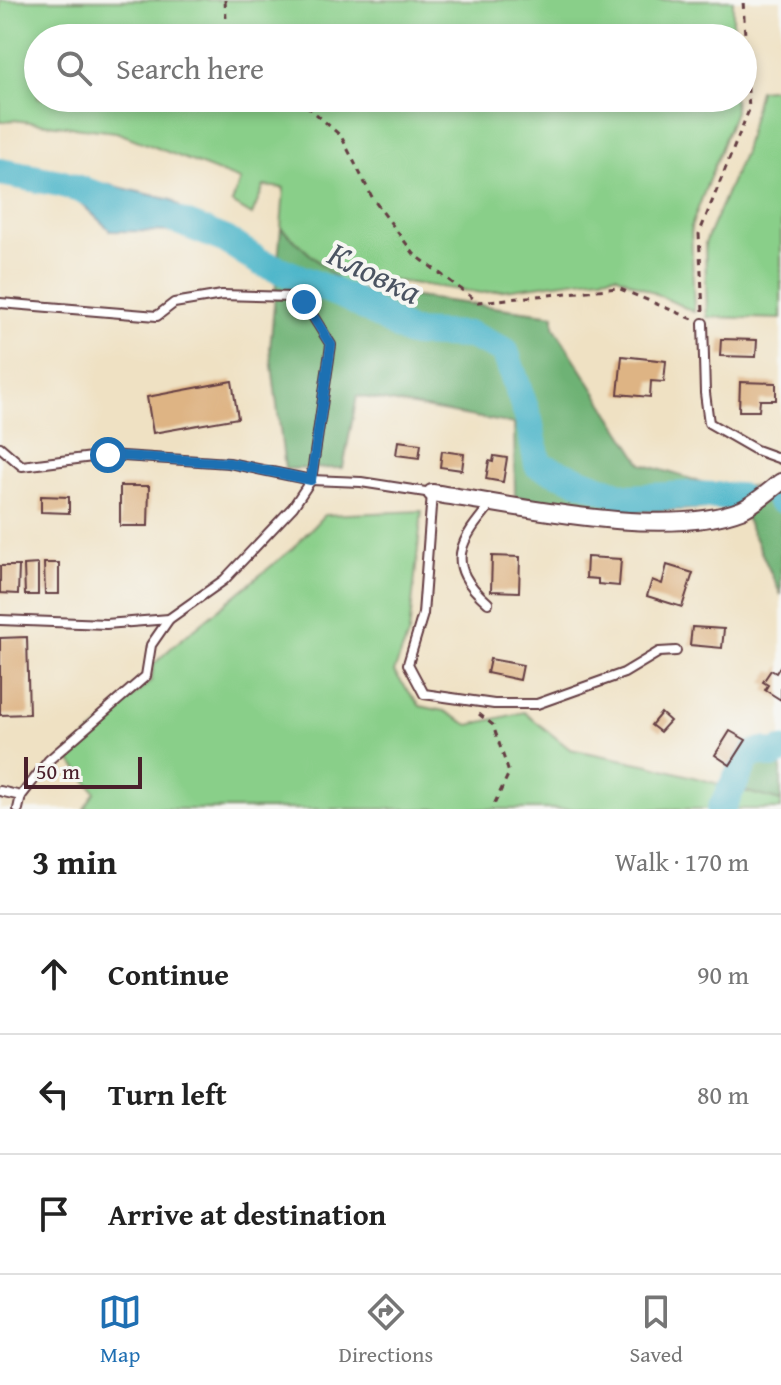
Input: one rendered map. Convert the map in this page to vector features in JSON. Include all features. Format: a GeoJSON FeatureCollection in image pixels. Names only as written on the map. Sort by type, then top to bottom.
{"type":"FeatureCollection","features":[{"type":"Feature","properties":{"kind":"street"},"geometry":{"type":"LineString","coordinates":[[432,493],[624,521],[700,520],[742,510],[781,482]]}},
{"type":"Feature","properties":{"kind":"lane"},"geometry":{"type":"LineString","coordinates":[[0,303],[157,316],[174,303],[222,295],[292,297],[304,302],[331,345],[311,480],[293,507],[224,580],[169,619],[151,645],[146,676],[49,760],[21,796],[18,809]]}},
{"type":"Feature","properties":{"kind":"lane"},"geometry":{"type":"LineString","coordinates":[[703,323],[709,423],[756,450],[781,459]]}},
{"type":"Feature","properties":{"kind":"lane"},"geometry":{"type":"LineString","coordinates":[[0,447],[22,466],[108,455],[229,463],[311,480],[361,482],[432,493],[423,614],[408,664],[424,694],[463,701],[537,704],[624,673],[659,652],[676,651]]}},
{"type":"Feature","properties":{"kind":"lane"},"geometry":{"type":"LineString","coordinates":[[488,603],[471,588],[461,565],[460,547],[492,502]]}},
{"type":"Feature","properties":{"kind":"lane"},"geometry":{"type":"LineString","coordinates":[[0,620],[106,624],[169,619]]}},
{"type":"Feature","properties":{"kind":"lane"},"geometry":{"type":"LineString","coordinates":[[0,791],[21,796]]}},
{"type":"Feature","properties":{"kind":"path"},"geometry":{"type":"LineString","coordinates":[[225,0],[226,24]]}},
{"type":"Feature","properties":{"kind":"path"},"geometry":{"type":"LineString","coordinates":[[743,0],[744,24]]}},
{"type":"Feature","properties":{"kind":"path"},"geometry":{"type":"LineString","coordinates":[[314,112],[341,136],[373,199],[414,254],[478,302],[618,288],[703,323],[699,234],[748,112]]}},
{"type":"Feature","properties":{"kind":"path"},"geometry":{"type":"LineString","coordinates":[[463,701],[493,725],[509,773],[492,809]]}},
{"type":"Feature","properties":{"kind":"green space"},"geometry":{"type":"Polygon","coordinates":[[[0,0],[733,0],[733,24],[24,24],[24,112],[735,112],[691,227],[694,312],[616,275],[482,293],[382,279],[359,282],[347,288],[281,228],[284,188],[264,186],[252,215],[232,203],[240,180],[116,132],[13,120],[0,122],[0,0]]]}},
{"type":"Feature","properties":{"kind":"green space"},"geometry":{"type":"Polygon","coordinates":[[[781,88],[781,319],[707,317],[705,243],[744,152],[754,112],[757,112],[759,90],[781,88]]]}},
{"type":"Feature","properties":{"kind":"green space"},"geometry":{"type":"Polygon","coordinates":[[[281,228],[347,288],[554,315],[554,327],[642,464],[714,486],[752,486],[729,507],[605,514],[515,496],[514,424],[357,396],[343,468],[285,469],[270,349],[281,228]]]}},
{"type":"Feature","properties":{"kind":"green space"},"geometry":{"type":"Polygon","coordinates":[[[781,489],[781,595],[744,515],[781,489]]]}},
{"type":"Feature","properties":{"kind":"green space"},"geometry":{"type":"Polygon","coordinates":[[[422,511],[409,633],[394,672],[420,706],[444,711],[469,725],[524,712],[570,749],[649,765],[781,801],[781,809],[84,809],[95,792],[66,755],[151,681],[154,664],[172,647],[292,549],[324,515],[422,511]]]}},
{"type":"Feature","properties":{"kind":"green space"},"geometry":{"type":"Polygon","coordinates":[[[781,741],[781,801],[725,786],[745,751],[781,741]]]}},
{"type":"Feature","properties":{"kind":"water"},"geometry":{"type":"Polygon","coordinates":[[[93,181],[172,200],[207,232],[111,231],[75,198],[93,181]]]}},
{"type":"Feature","properties":{"kind":"building"},"geometry":{"type":"Polygon","coordinates":[[[721,339],[757,340],[756,357],[720,356],[721,339]]]}},
{"type":"Feature","properties":{"kind":"building"},"geometry":{"type":"Polygon","coordinates":[[[622,356],[666,361],[664,382],[651,381],[650,397],[618,394],[622,356]]]}},
{"type":"Feature","properties":{"kind":"building"},"geometry":{"type":"Polygon","coordinates":[[[232,381],[238,418],[153,433],[147,397],[232,381]]]}},
{"type":"Feature","properties":{"kind":"building"},"geometry":{"type":"Polygon","coordinates":[[[740,382],[776,383],[776,400],[760,400],[759,411],[739,411],[740,382]]]}},
{"type":"Feature","properties":{"kind":"building"},"geometry":{"type":"Polygon","coordinates":[[[398,441],[421,444],[419,458],[396,455],[398,441]]]}},
{"type":"Feature","properties":{"kind":"building"},"geometry":{"type":"Polygon","coordinates":[[[442,451],[464,454],[462,470],[440,467],[442,451]]]}},
{"type":"Feature","properties":{"kind":"building"},"geometry":{"type":"Polygon","coordinates":[[[494,456],[507,458],[503,482],[486,479],[489,461],[493,462],[494,456]]]}},
{"type":"Feature","properties":{"kind":"building"},"geometry":{"type":"Polygon","coordinates":[[[120,486],[149,486],[148,526],[120,526],[120,486]]]}},
{"type":"Feature","properties":{"kind":"building"},"geometry":{"type":"Polygon","coordinates":[[[41,496],[69,497],[69,513],[41,512],[41,496]]]}},
{"type":"Feature","properties":{"kind":"building"},"geometry":{"type":"Polygon","coordinates":[[[492,556],[520,557],[519,592],[491,591],[492,556]]]}},
{"type":"Feature","properties":{"kind":"building"},"geometry":{"type":"Polygon","coordinates":[[[587,557],[621,559],[619,586],[598,584],[598,579],[586,578],[587,557]]]}},
{"type":"Feature","properties":{"kind":"building"},"geometry":{"type":"Polygon","coordinates":[[[44,563],[59,563],[59,594],[45,594],[44,563]]]}},
{"type":"Feature","properties":{"kind":"building"},"geometry":{"type":"Polygon","coordinates":[[[38,564],[38,595],[25,595],[24,565],[38,564]]]}},
{"type":"Feature","properties":{"kind":"building"},"geometry":{"type":"Polygon","coordinates":[[[667,565],[693,573],[682,607],[647,596],[652,580],[662,584],[667,565]]]}},
{"type":"Feature","properties":{"kind":"building"},"geometry":{"type":"Polygon","coordinates":[[[0,566],[19,566],[18,594],[0,593],[0,566]]]}},
{"type":"Feature","properties":{"kind":"building"},"geometry":{"type":"Polygon","coordinates":[[[692,627],[724,629],[722,648],[690,645],[692,627]]]}},
{"type":"Feature","properties":{"kind":"building"},"geometry":{"type":"Polygon","coordinates":[[[27,637],[29,714],[0,715],[0,638],[27,637]]]}},
{"type":"Feature","properties":{"kind":"building"},"geometry":{"type":"Polygon","coordinates":[[[490,659],[523,665],[520,680],[487,673],[490,659]]]}},
{"type":"Feature","properties":{"kind":"building"},"geometry":{"type":"Polygon","coordinates":[[[781,665],[781,700],[765,690],[768,685],[763,682],[771,670],[776,673],[781,665]]]}},
{"type":"Feature","properties":{"kind":"building"},"geometry":{"type":"Polygon","coordinates":[[[661,713],[670,721],[660,732],[651,725],[661,713]]]}},
{"type":"Feature","properties":{"kind":"building"},"geometry":{"type":"Polygon","coordinates":[[[730,731],[746,740],[730,765],[715,755],[730,731]]]}},
{"type":"Feature","properties":{"kind":"waterway","name":"Кловка"},"geometry":{"type":"LineString","coordinates":[[0,172],[60,183],[119,202]]}},
{"type":"Feature","properties":{"kind":"waterway","name":"Кловка"},"geometry":{"type":"LineString","coordinates":[[170,218],[226,240],[260,262],[351,299],[410,333],[470,335],[505,351],[529,420],[538,465],[626,498],[691,495],[739,497]]}},
{"type":"Feature","properties":{"kind":"waterway","name":"Кловка"},"geometry":{"type":"LineString","coordinates":[[721,809],[748,756],[762,751],[772,755],[781,751]]}},
{"type":"Feature","properties":{"kind":"route"},"geometry":{"type":"LineString","coordinates":[[108,455],[229,463],[311,480],[331,345],[304,302]]}}]}
